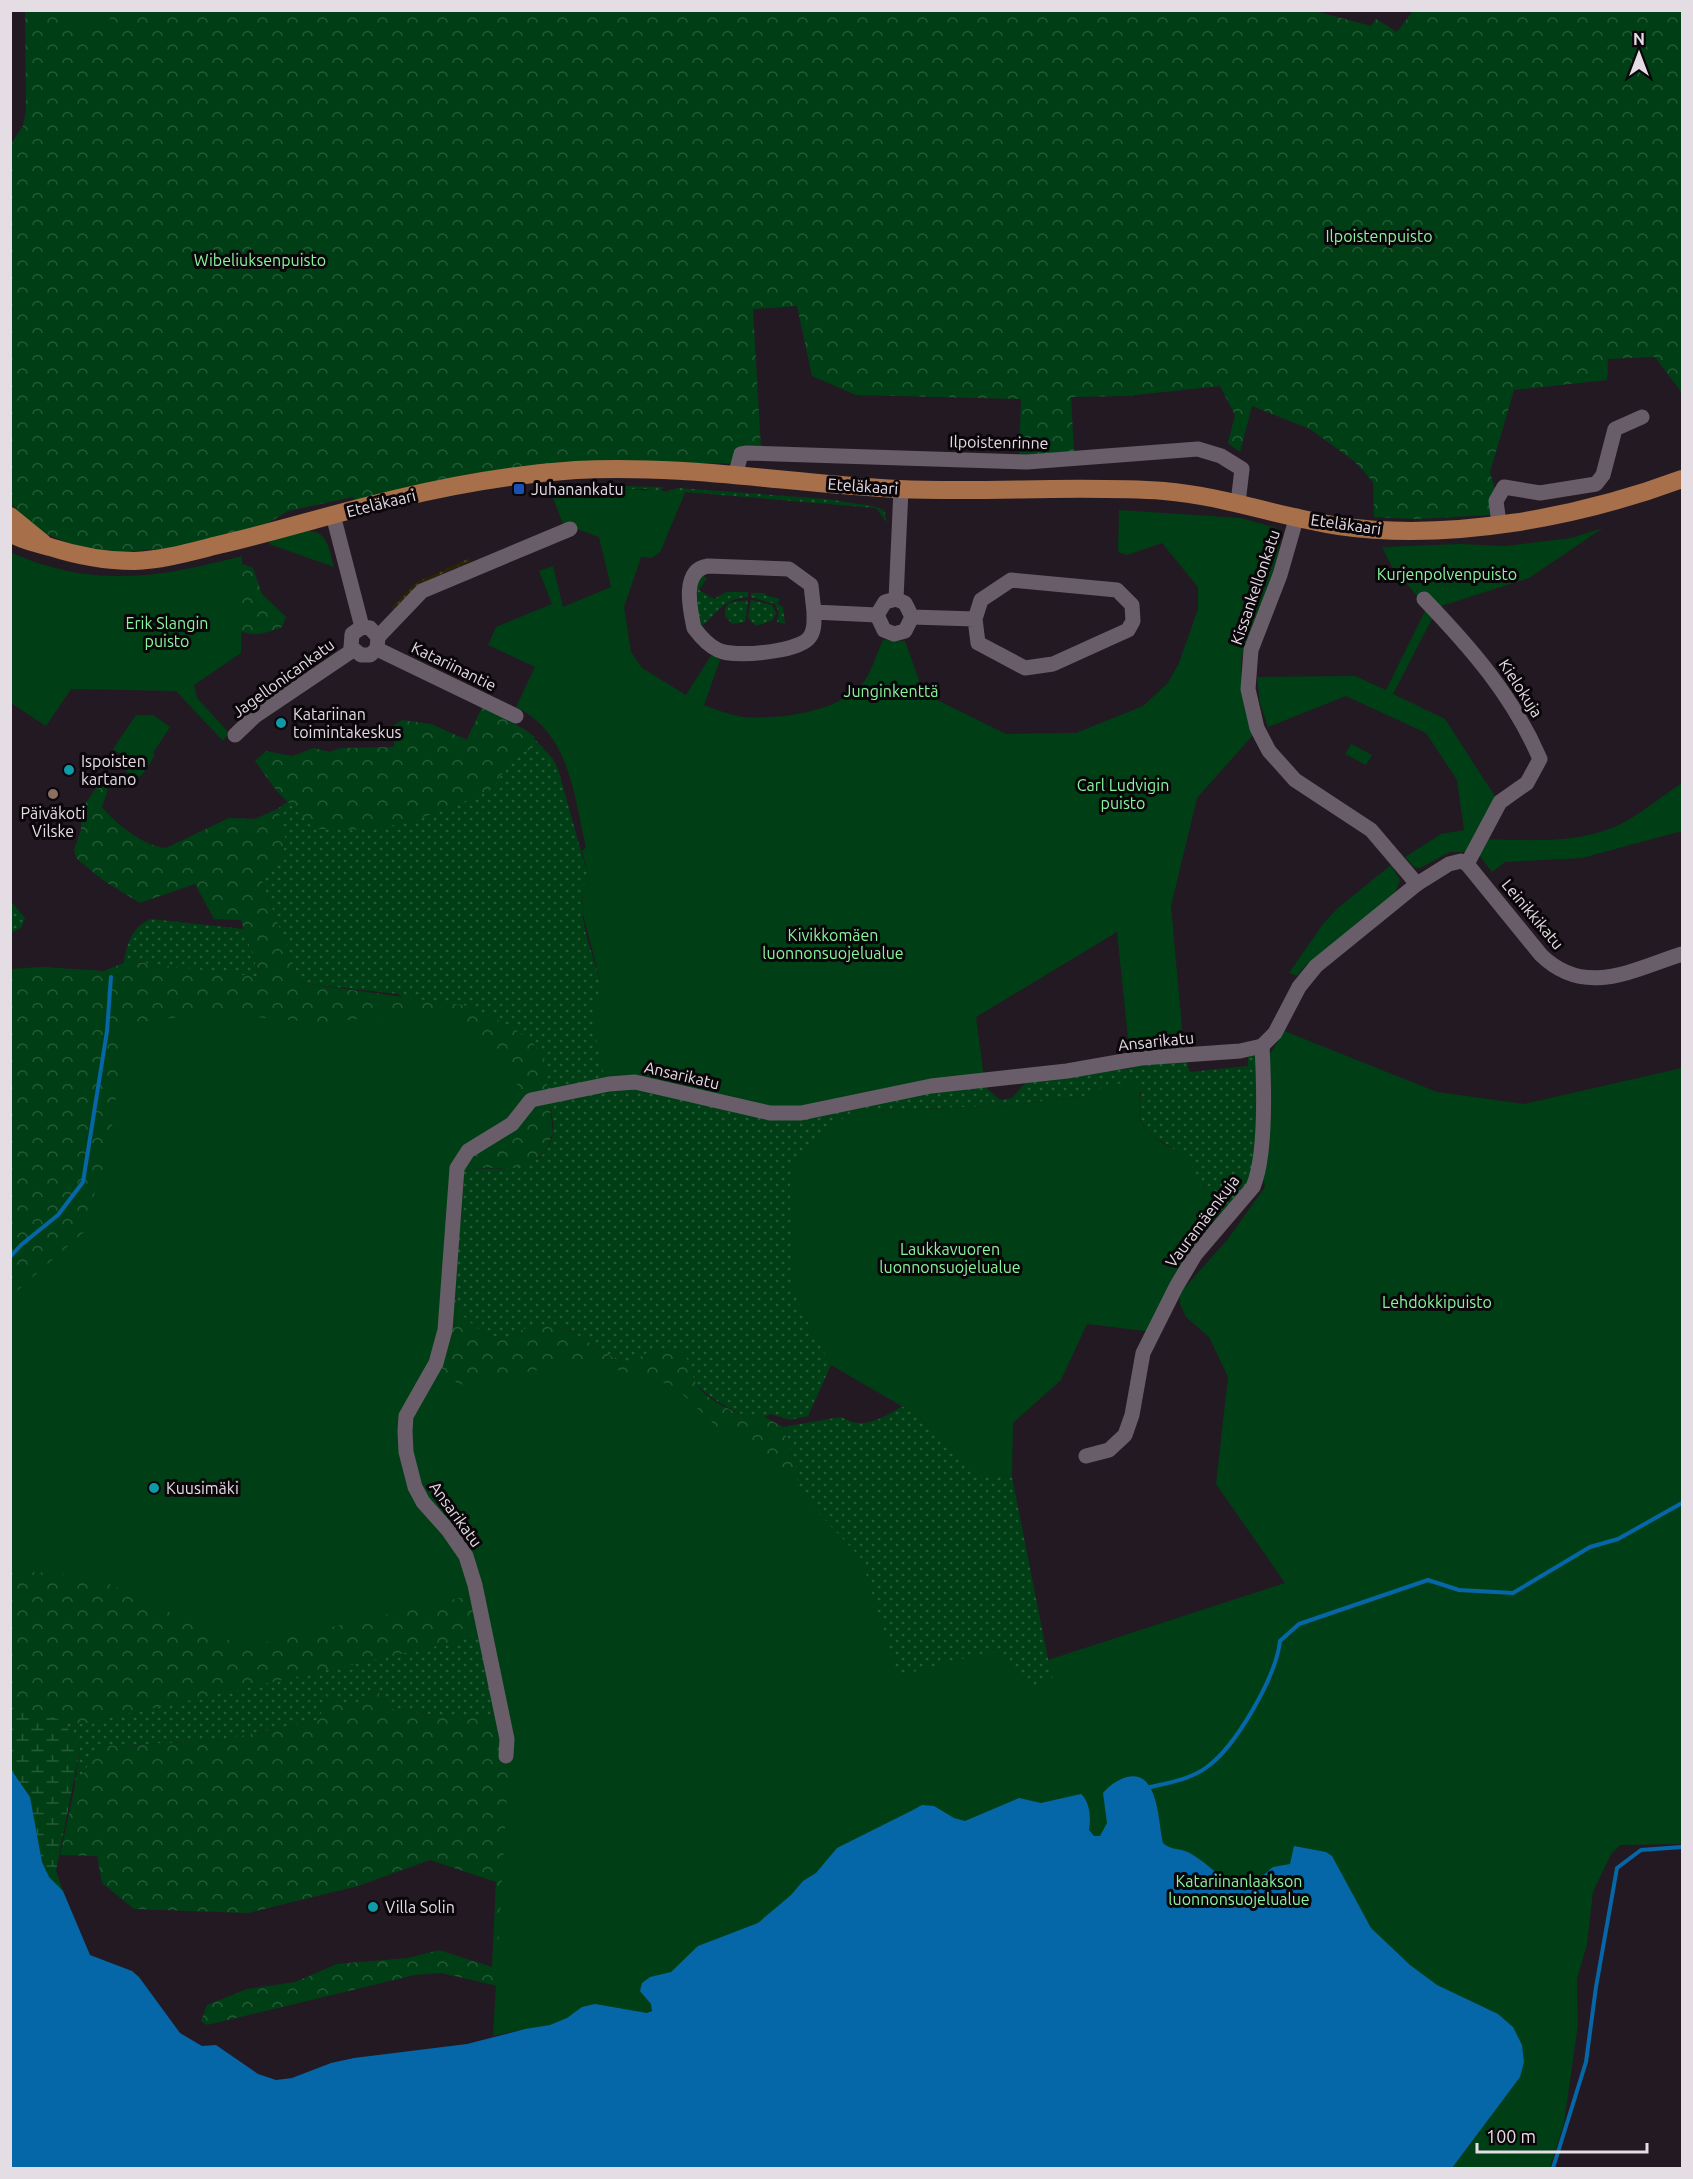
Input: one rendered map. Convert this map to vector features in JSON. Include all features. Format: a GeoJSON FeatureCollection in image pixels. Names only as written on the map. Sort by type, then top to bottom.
{"type":"FeatureCollection","features":[{"type":"Feature","properties":{"kind":"main road","name":"Eteläkaari"},"geometry":{"type":"LineString","coordinates":[[10,533],[24,541],[97,559],[152,559],[234,542],[333,514],[474,482],[543,473],[615,469],[901,489],[1162,491],[1238,503],[1336,525],[1402,530],[1499,523],[1545,517],[1602,506],[1683,479]]}},
{"type":"Feature","properties":{"kind":"main road","name":"Eteläkaari"},"geometry":{"type":"LineString","coordinates":[[10,516],[47,546]]}},
{"type":"Feature","properties":{"kind":"street"},"geometry":{"type":"LineString","coordinates":[[1499,523],[1497,495],[1504,487],[1540,493],[1596,484],[1603,475],[1616,429],[1642,417]]}},
{"type":"Feature","properties":{"kind":"street","name":"Ilpoistenrinne"},"geometry":{"type":"LineString","coordinates":[[735,476],[741,454],[747,453],[1027,462],[1198,449],[1221,456],[1242,470],[1238,503]]}},
{"type":"Feature","properties":{"kind":"street"},"geometry":{"type":"LineString","coordinates":[[896,599],[901,489]]}},
{"type":"Feature","properties":{"kind":"street"},"geometry":{"type":"LineString","coordinates":[[333,514],[362,627]]}},
{"type":"Feature","properties":{"kind":"street","name":"Kissankellonkatu"},"geometry":{"type":"LineString","coordinates":[[1297,516],[1280,575],[1251,650],[1248,689],[1257,728],[1269,751],[1295,780],[1371,830],[1417,884]]}},
{"type":"Feature","properties":{"kind":"street"},"geometry":{"type":"LineString","coordinates":[[378,643],[370,628],[362,627],[352,634],[350,642],[353,650],[366,656],[378,643],[422,591],[570,529]]}},
{"type":"Feature","properties":{"kind":"street"},"geometry":{"type":"LineString","coordinates":[[708,566],[789,569],[811,585],[814,612],[812,632],[809,638],[794,647],[746,653],[719,651],[694,628],[690,582],[699,569],[708,566]]}},
{"type":"Feature","properties":{"kind":"street"},"geometry":{"type":"LineString","coordinates":[[1011,580],[1117,590],[1130,600],[1133,614],[1131,624],[1119,636],[1053,664],[1032,669],[1025,668],[982,646],[975,634],[975,619],[981,600],[1011,580]]}},
{"type":"Feature","properties":{"kind":"street"},"geometry":{"type":"LineString","coordinates":[[896,599],[909,607],[912,616],[909,627],[894,634],[884,630],[877,615],[885,602],[896,599]]}},
{"type":"Feature","properties":{"kind":"street","name":"Kielokuja"},"geometry":{"type":"LineString","coordinates":[[1424,599],[1476,653],[1525,724],[1539,759],[1527,783],[1500,802],[1467,864]]}},
{"type":"Feature","properties":{"kind":"street"},"geometry":{"type":"LineString","coordinates":[[814,612],[877,615]]}},
{"type":"Feature","properties":{"kind":"street"},"geometry":{"type":"LineString","coordinates":[[912,616],[975,619]]}},
{"type":"Feature","properties":{"kind":"street","name":"Katariinantie"},"geometry":{"type":"LineString","coordinates":[[378,643],[516,716]]}},
{"type":"Feature","properties":{"kind":"street","name":"Jagellonicankatu"},"geometry":{"type":"LineString","coordinates":[[235,735],[255,717],[353,650]]}},
{"type":"Feature","properties":{"kind":"street"},"geometry":{"type":"LineString","coordinates":[[1262,1046],[1275,1033],[1310,972],[1417,884],[1449,864],[1461,861],[1467,864]]}},
{"type":"Feature","properties":{"kind":"street","name":"Leinikkikatu"},"geometry":{"type":"LineString","coordinates":[[1467,864],[1541,955],[1551,965],[1568,974],[1587,979],[1605,978],[1683,954]]}},
{"type":"Feature","properties":{"kind":"street","name":"Vauramäenkuja"},"geometry":{"type":"LineString","coordinates":[[1086,1456],[1109,1450],[1125,1435],[1132,1415],[1143,1353],[1176,1287],[1195,1255],[1244,1201],[1255,1182],[1262,1113],[1262,1046]]}},
{"type":"Feature","properties":{"kind":"street","name":"Ansarikatu"},"geometry":{"type":"LineString","coordinates":[[507,1756],[507,1738],[471,1572],[458,1543],[423,1502],[415,1487],[406,1452],[405,1431],[409,1409],[436,1363],[443,1338],[450,1294],[455,1180],[462,1158],[468,1151],[512,1124],[531,1100],[609,1084],[635,1082],[770,1113],[785,1114],[822,1109],[932,1086],[1067,1071],[1141,1058],[1240,1051],[1262,1046]]}},
{"type":"Feature","properties":{"kind":"green space"},"geometry":{"type":"Polygon","coordinates":[[[1311,10],[1371,26],[1376,19],[1397,32],[1413,11],[1682,11],[1682,393],[1655,357],[1608,359],[1607,380],[1514,390],[1490,472],[1495,489],[1490,515],[1415,519],[1374,517],[1373,482],[1354,461],[1310,429],[1252,406],[1240,452],[1228,443],[1235,415],[1220,386],[1126,396],[1071,397],[1074,453],[1019,455],[1021,399],[856,395],[812,376],[797,306],[753,309],[761,449],[732,463],[685,464],[355,502],[353,497],[288,511],[261,527],[170,548],[122,552],[78,547],[39,531],[11,504],[10,145],[23,126],[26,111],[25,11],[1311,10]]]}},
{"type":"Feature","properties":{"kind":"green space"},"geometry":{"type":"Polygon","coordinates":[[[63,11],[111,11],[108,31],[73,27],[63,11]]]}},
{"type":"Feature","properties":{"kind":"green space"},"geometry":{"type":"Polygon","coordinates":[[[586,485],[663,487],[650,521],[647,489],[570,490],[565,509],[557,488],[586,485]]]}},
{"type":"Feature","properties":{"kind":"green space"},"geometry":{"type":"Polygon","coordinates":[[[679,488],[826,499],[873,506],[884,510],[887,523],[876,508],[685,492],[660,552],[651,551],[661,508],[669,490],[679,488]]]}},
{"type":"Feature","properties":{"kind":"green space"},"geometry":{"type":"Polygon","coordinates":[[[616,489],[685,492],[660,552],[652,558],[641,557],[624,607],[631,652],[642,668],[686,695],[712,654],[720,660],[704,705],[743,717],[774,717],[808,712],[840,701],[864,682],[883,640],[905,641],[920,683],[933,698],[1006,734],[1076,733],[1143,706],[1168,683],[1179,663],[1198,609],[1198,587],[1162,543],[1127,555],[1118,552],[1119,510],[1240,518],[1277,528],[1280,538],[1274,570],[1242,658],[1242,687],[1253,735],[1197,798],[1171,906],[1184,1049],[1135,1052],[1128,1038],[1117,932],[976,1017],[984,1078],[785,1110],[605,1081],[592,1019],[601,983],[582,911],[583,888],[588,876],[582,850],[586,848],[573,787],[559,749],[548,733],[534,718],[516,707],[535,667],[488,645],[496,627],[552,604],[539,571],[553,566],[563,607],[611,587],[599,537],[563,524],[550,491],[616,489]]]}},
{"type":"Feature","properties":{"kind":"green space","name":"Kurjenpolvenpuisto"},"geometry":{"type":"Polygon","coordinates":[[[1603,528],[1529,578],[1438,607],[1423,592],[1417,596],[1392,567],[1382,547],[1460,544],[1505,546],[1571,538],[1603,528]]]}},
{"type":"Feature","properties":{"kind":"green space"},"geometry":{"type":"Polygon","coordinates":[[[307,531],[323,537],[329,548],[334,567],[269,544],[271,540],[307,531]]]}},
{"type":"Feature","properties":{"kind":"green space","name":"Erik Slangin puisto"},"geometry":{"type":"Polygon","coordinates":[[[10,552],[40,564],[69,571],[126,576],[182,570],[242,556],[241,653],[194,685],[197,698],[229,733],[223,741],[176,691],[71,689],[46,726],[11,703],[10,552]]]}},
{"type":"Feature","properties":{"kind":"green space"},"geometry":{"type":"Polygon","coordinates":[[[242,564],[253,568],[262,594],[286,617],[282,627],[257,634],[241,631],[221,568],[242,564]]]}},
{"type":"Feature","properties":{"kind":"green space"},"geometry":{"type":"Polygon","coordinates":[[[701,575],[707,578],[699,590],[714,599],[726,592],[748,592],[748,597],[727,603],[702,626],[696,600],[701,575]]]}},
{"type":"Feature","properties":{"kind":"green space"},"geometry":{"type":"Polygon","coordinates":[[[751,593],[765,593],[765,595],[780,599],[777,604],[783,607],[785,624],[777,622],[779,612],[775,604],[751,597],[751,593]]]}},
{"type":"Feature","properties":{"kind":"green space"},"geometry":{"type":"Polygon","coordinates":[[[748,600],[745,622],[732,624],[725,616],[725,608],[729,603],[748,600]]]}},
{"type":"Feature","properties":{"kind":"green space"},"geometry":{"type":"Polygon","coordinates":[[[751,600],[772,605],[776,613],[773,620],[756,626],[748,618],[751,600]]]}},
{"type":"Feature","properties":{"kind":"green space","name":"Kurjenpolvenpuisto"},"geometry":{"type":"Polygon","coordinates":[[[1427,607],[1434,615],[1393,694],[1445,719],[1498,801],[1467,852],[1450,852],[1420,868],[1414,867],[1405,857],[1441,834],[1464,830],[1457,780],[1426,733],[1346,696],[1268,727],[1260,703],[1257,677],[1355,676],[1386,690],[1427,607]]]}},
{"type":"Feature","properties":{"kind":"green space"},"geometry":{"type":"Polygon","coordinates":[[[482,708],[527,731],[553,759],[558,769],[588,876],[582,902],[583,916],[601,983],[600,993],[928,1090],[984,1086],[1000,1100],[1012,1098],[1028,1080],[1126,1069],[1146,1063],[1186,1061],[1190,1072],[1248,1066],[1248,1057],[1258,1053],[1256,1142],[1247,1186],[1213,1230],[1219,1202],[1216,1192],[1203,1184],[1176,1151],[1146,1130],[1140,1117],[1141,1092],[1094,1090],[1084,1096],[1015,1105],[852,1112],[819,1137],[794,1164],[803,1313],[831,1365],[808,1416],[790,1420],[771,1414],[757,1420],[741,1414],[704,1392],[663,1349],[624,1364],[581,1337],[554,1326],[523,1329],[506,1338],[486,1335],[462,1315],[450,1286],[457,1168],[515,1167],[528,1164],[540,1157],[548,1147],[553,1133],[553,1119],[547,1095],[398,994],[300,983],[262,881],[277,862],[284,848],[284,832],[277,809],[288,802],[296,811],[454,766],[482,708]]]}},
{"type":"Feature","properties":{"kind":"green space"},"geometry":{"type":"Polygon","coordinates":[[[482,708],[517,725],[535,737],[529,750],[513,758],[488,790],[409,822],[367,829],[314,829],[276,790],[255,761],[266,751],[292,756],[314,748],[329,752],[341,748],[394,747],[394,725],[402,720],[431,724],[467,740],[482,708]]]}},
{"type":"Feature","properties":{"kind":"green space"},"geometry":{"type":"Polygon","coordinates":[[[136,715],[153,715],[170,727],[142,775],[136,778],[116,764],[122,755],[113,749],[136,715]]]}},
{"type":"Feature","properties":{"kind":"green space"},"geometry":{"type":"Polygon","coordinates":[[[1351,744],[1372,755],[1366,765],[1345,754],[1351,744]]]}},
{"type":"Feature","properties":{"kind":"green space"},"geometry":{"type":"Polygon","coordinates":[[[105,775],[110,783],[102,807],[139,839],[166,848],[229,818],[255,819],[277,809],[284,832],[284,848],[277,862],[262,881],[300,983],[470,1006],[515,1029],[532,1042],[543,1056],[553,1132],[547,1150],[532,1163],[514,1168],[457,1168],[450,1286],[462,1315],[486,1335],[506,1338],[523,1329],[539,1326],[568,1331],[624,1364],[661,1349],[679,1350],[686,1357],[697,1385],[709,1397],[728,1409],[758,1418],[765,1417],[783,1427],[797,1471],[802,1518],[451,1643],[82,1724],[11,1714],[11,969],[41,967],[104,971],[128,961],[260,977],[241,920],[214,919],[195,884],[140,903],[104,881],[76,858],[74,850],[81,830],[81,810],[105,775]]]}},
{"type":"Feature","properties":{"kind":"green space"},"geometry":{"type":"Polygon","coordinates":[[[1682,783],[1682,831],[1582,858],[1505,862],[1492,872],[1477,852],[1483,839],[1565,839],[1612,828],[1639,813],[1682,783]]]}},
{"type":"Feature","properties":{"kind":"green space"},"geometry":{"type":"Polygon","coordinates":[[[1391,865],[1400,880],[1395,894],[1306,965],[1297,976],[1289,973],[1323,924],[1338,908],[1391,865]]]}},
{"type":"Feature","properties":{"kind":"green space"},"geometry":{"type":"Polygon","coordinates":[[[10,900],[25,918],[21,928],[11,933],[10,900]]]}},
{"type":"Feature","properties":{"kind":"green space"},"geometry":{"type":"Polygon","coordinates":[[[151,919],[244,929],[260,978],[129,961],[124,963],[135,931],[151,919]]]}},
{"type":"Feature","properties":{"kind":"green space","name":"Katariinanlaakson luonnonsuojelualue"},"geometry":{"type":"Polygon","coordinates":[[[207,1013],[324,1023],[410,1013],[457,1017],[470,1023],[489,1042],[515,1082],[531,1100],[462,1158],[436,1363],[459,1385],[586,1361],[674,1386],[721,1431],[739,1429],[861,1558],[898,1676],[992,1651],[1035,1686],[1053,1679],[1048,1660],[1285,1583],[1216,1484],[1228,1377],[1209,1337],[1186,1317],[1180,1304],[1180,1293],[1227,1240],[1265,1187],[1261,1167],[1268,1057],[1284,1031],[1437,1092],[1524,1104],[1682,1068],[1682,1844],[1620,1845],[1611,1854],[1593,1892],[1587,1944],[1577,1979],[1578,2025],[1564,2123],[1550,2168],[600,2168],[525,2029],[493,2036],[510,1745],[481,1593],[244,1647],[94,1577],[11,1570],[10,1297],[92,1225],[90,1212],[92,1200],[106,1157],[113,1120],[122,1025],[207,1013]]]}},
{"type":"Feature","properties":{"kind":"green space","name":"Laukkavuoren luonnonsuojelualue"},"geometry":{"type":"Polygon","coordinates":[[[1130,1081],[1138,1085],[1140,1117],[1145,1129],[1188,1161],[1202,1182],[1216,1191],[1217,1208],[1214,1226],[1207,1245],[1186,1283],[1153,1332],[1087,1324],[1061,1380],[1013,1423],[1012,1477],[978,1475],[917,1415],[831,1365],[803,1313],[793,1287],[790,1183],[794,1164],[819,1137],[852,1112],[1015,1105],[1084,1096],[1094,1090],[1130,1081]]]}},
{"type":"Feature","properties":{"kind":"green space"},"geometry":{"type":"Polygon","coordinates":[[[903,1406],[917,1415],[978,1474],[1012,1477],[1048,1659],[1091,1745],[535,1715],[456,1718],[392,1709],[378,1692],[346,1708],[327,1695],[319,1720],[215,1741],[99,1746],[74,1790],[80,1749],[63,1721],[82,1724],[797,1471],[783,1427],[841,1417],[857,1423],[865,1423],[903,1406]]]}},
{"type":"Feature","properties":{"kind":"green space"},"geometry":{"type":"Polygon","coordinates":[[[378,1692],[392,1709],[456,1718],[535,1715],[515,1990],[441,1973],[415,1975],[207,2025],[201,2021],[207,2005],[247,1989],[295,1982],[337,1964],[408,1958],[439,1950],[492,1967],[496,1882],[430,1860],[358,1886],[248,1913],[134,1909],[102,1883],[97,1856],[60,1855],[74,1790],[99,1746],[215,1741],[319,1720],[327,1694],[346,1708],[378,1692]]]}},
{"type":"Feature","properties":{"kind":"green space"},"geometry":{"type":"Polygon","coordinates":[[[10,1702],[63,1721],[80,1749],[56,1871],[63,1891],[37,1894],[11,1865],[10,1702]]]}},
{"type":"Feature","properties":{"kind":"sand"},"geometry":{"type":"Polygon","coordinates":[[[470,558],[471,561],[417,585],[394,609],[392,607],[415,583],[470,558]]]}},
{"type":"Feature","properties":{"kind":"water"},"geometry":{"type":"Polygon","coordinates":[[[10,1768],[30,1797],[42,1862],[49,1877],[63,1891],[90,1955],[132,1971],[139,1977],[180,2033],[202,2046],[216,2045],[258,2074],[276,2080],[292,2078],[331,2063],[354,2058],[467,2044],[550,2025],[567,2018],[582,2007],[595,2004],[647,2013],[652,2011],[651,2004],[640,1991],[642,1983],[650,1977],[671,1972],[698,1946],[758,1923],[791,1895],[803,1881],[816,1873],[837,1848],[922,1805],[934,1806],[954,1818],[965,1821],[1019,1798],[1041,1803],[1081,1794],[1089,1810],[1089,1830],[1094,1836],[1100,1836],[1107,1823],[1103,1793],[1111,1785],[1127,1777],[1138,1777],[1145,1781],[1151,1789],[1158,1811],[1163,1843],[1192,1855],[1231,1884],[1245,1891],[1273,1867],[1290,1864],[1294,1846],[1326,1852],[1332,1856],[1371,1928],[1410,1965],[1437,1985],[1498,2014],[1513,2027],[1522,2045],[1524,2062],[1520,2077],[1452,2168],[11,2168],[10,1768]]]}},
{"type":"Feature","properties":{"kind":"waterway"},"geometry":{"type":"LineString","coordinates":[[10,1257],[58,1215],[83,1182],[107,1031],[111,977]]}},
{"type":"Feature","properties":{"kind":"waterway"},"geometry":{"type":"LineString","coordinates":[[1150,1787],[1194,1775],[1207,1767],[1230,1744],[1263,1691],[1277,1656],[1280,1641],[1299,1624],[1428,1580],[1459,1590],[1513,1593],[1590,1547],[1618,1539],[1682,1503]]}},
{"type":"Feature","properties":{"kind":"waterway"},"geometry":{"type":"LineString","coordinates":[[1553,2168],[1586,2062],[1596,1987],[1617,1868],[1641,1850],[1682,1847]]}},
{"type":"Feature","properties":{"kind":"place","name":"Juhanankatu"},"geometry":{"type":"Point","coordinates":[519,489]}},
{"type":"Feature","properties":{"kind":"place","name":"Katariinan toimintakeskus"},"geometry":{"type":"Point","coordinates":[281,723]}},
{"type":"Feature","properties":{"kind":"place","name":"Ispoisten kartano"},"geometry":{"type":"Point","coordinates":[69,770]}},
{"type":"Feature","properties":{"kind":"place","name":"Päiväkoti Vilske"},"geometry":{"type":"Point","coordinates":[53,794]}},
{"type":"Feature","properties":{"kind":"place","name":"Kuusimäki"},"geometry":{"type":"Point","coordinates":[154,1488]}},
{"type":"Feature","properties":{"kind":"place","name":"Villa Solin"},"geometry":{"type":"Point","coordinates":[373,1907]}},
{"type":"Feature","properties":{"kind":"park label","name":"Ilpoistenpuisto"},"geometry":{"type":"Point","coordinates":[1379,236]}},
{"type":"Feature","properties":{"kind":"park label","name":"Wibeliuksenpuisto"},"geometry":{"type":"Point","coordinates":[260,260]}},
{"type":"Feature","properties":{"kind":"park label","name":"Junginkenttä"},"geometry":{"type":"Point","coordinates":[891,691]}},
{"type":"Feature","properties":{"kind":"park label","name":"Carl Ludvigin puisto"},"geometry":{"type":"Point","coordinates":[1123,794]}},
{"type":"Feature","properties":{"kind":"park label","name":"Kivikkomäen luonnonsuojelualue"},"geometry":{"type":"Point","coordinates":[833,944]}},
{"type":"Feature","properties":{"kind":"park label","name":"Lehdokkipuisto"},"geometry":{"type":"Point","coordinates":[1437,1302]}}]}
